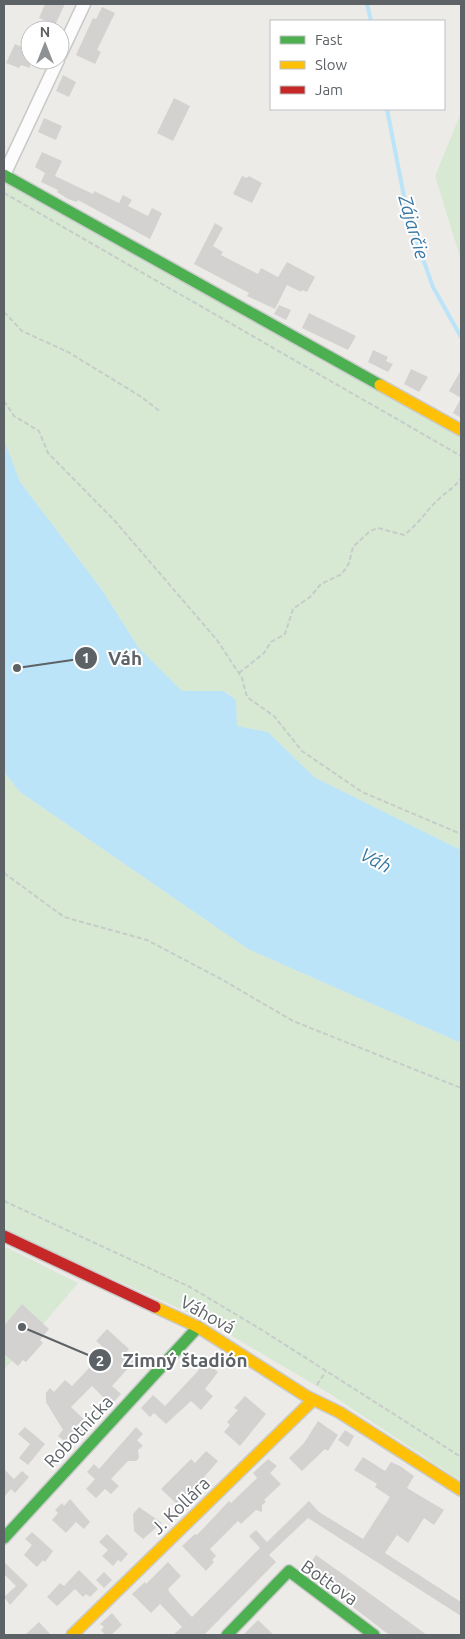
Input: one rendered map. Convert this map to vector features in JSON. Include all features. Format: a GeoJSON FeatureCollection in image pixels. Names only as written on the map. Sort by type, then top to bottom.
{"type":"FeatureCollection","features":[{"type":"Feature","properties":{"kind":"street"},"geometry":{"type":"LineString","coordinates":[[70,34],[84,4]]}},
{"type":"Feature","properties":{"kind":"street"},"geometry":{"type":"LineString","coordinates":[[53,70],[4,175],[461,430]]}},
{"type":"Feature","properties":{"kind":"street","name":"Váhová"},"geometry":{"type":"LineString","coordinates":[[4,1236],[198,1327],[313,1400],[339,1412],[461,1490]]}},
{"type":"Feature","properties":{"kind":"street","name":"Robotnícka"},"geometry":{"type":"LineString","coordinates":[[4,1538],[198,1327]]}},
{"type":"Feature","properties":{"kind":"street","name":"J. Kollára"},"geometry":{"type":"LineString","coordinates":[[72,1635],[313,1400]]}},
{"type":"Feature","properties":{"kind":"street","name":"Bottova"},"geometry":{"type":"LineString","coordinates":[[227,1635],[289,1571],[374,1635]]}},
{"type":"Feature","properties":{"kind":"path"},"geometry":{"type":"LineString","coordinates":[[4,193],[461,456]]}},
{"type":"Feature","properties":{"kind":"path"},"geometry":{"type":"LineString","coordinates":[[4,312],[22,331],[68,352],[140,396],[161,412]]}},
{"type":"Feature","properties":{"kind":"path"},"geometry":{"type":"LineString","coordinates":[[4,401],[14,416],[39,431],[48,453],[114,520],[217,640],[242,678],[247,697],[274,716],[302,751],[362,792],[461,834]]}},
{"type":"Feature","properties":{"kind":"path"},"geometry":{"type":"LineString","coordinates":[[239,673],[264,653],[271,642],[285,634],[293,609],[310,597],[321,584],[342,574],[349,563],[353,547],[370,531],[378,528],[404,534],[416,526],[429,510],[455,488],[461,478]]}},
{"type":"Feature","properties":{"kind":"path"},"geometry":{"type":"LineString","coordinates":[[4,873],[64,917],[147,940],[221,979],[293,1021],[461,1088]]}},
{"type":"Feature","properties":{"kind":"path"},"geometry":{"type":"LineString","coordinates":[[4,1201],[190,1287],[461,1457]]}},
{"type":"Feature","properties":{"kind":"green space"},"geometry":{"type":"Polygon","coordinates":[[[461,113],[461,260],[435,176],[461,113]]]}},
{"type":"Feature","properties":{"kind":"green space"},"geometry":{"type":"Polygon","coordinates":[[[4,180],[461,433],[461,850],[314,777],[268,732],[237,726],[236,700],[225,691],[182,691],[139,648],[100,587],[20,482],[4,440],[4,180]]]}},
{"type":"Feature","properties":{"kind":"green space"},"geometry":{"type":"Polygon","coordinates":[[[4,772],[20,792],[248,949],[461,1043],[461,1481],[330,1394],[205,1320],[4,1230],[4,772]]]}},
{"type":"Feature","properties":{"kind":"green space"},"geometry":{"type":"Polygon","coordinates":[[[4,1246],[78,1283],[4,1370],[4,1246]]]}},
{"type":"Feature","properties":{"kind":"water"},"geometry":{"type":"Polygon","coordinates":[[[4,440],[20,482],[100,587],[139,648],[182,691],[224,691],[236,700],[237,726],[268,732],[314,777],[461,850],[461,1043],[248,949],[20,792],[4,772],[4,440]]]}},
{"type":"Feature","properties":{"kind":"building"},"geometry":{"type":"Polygon","coordinates":[[[45,4],[65,4],[57,20],[39,18],[45,4]]]}},
{"type":"Feature","properties":{"kind":"building"},"geometry":{"type":"Polygon","coordinates":[[[102,7],[115,13],[97,50],[101,52],[95,64],[76,55],[93,18],[96,19],[102,7]]]}},
{"type":"Feature","properties":{"kind":"building"},"geometry":{"type":"Polygon","coordinates":[[[15,44],[20,46],[19,68],[6,63],[15,44]]]}},
{"type":"Feature","properties":{"kind":"building"},"geometry":{"type":"Polygon","coordinates":[[[63,75],[76,82],[69,97],[56,91],[63,75]]]}},
{"type":"Feature","properties":{"kind":"building"},"geometry":{"type":"Polygon","coordinates":[[[174,98],[190,106],[173,141],[157,133],[174,98]]]}},
{"type":"Feature","properties":{"kind":"building"},"geometry":{"type":"Polygon","coordinates":[[[44,118],[62,126],[56,140],[38,132],[44,118]]]}},
{"type":"Feature","properties":{"kind":"building"},"geometry":{"type":"Polygon","coordinates":[[[42,152],[62,161],[55,176],[93,194],[94,191],[119,203],[123,195],[132,200],[128,206],[148,216],[152,208],[162,213],[150,239],[78,200],[77,202],[68,199],[57,192],[58,190],[41,182],[45,173],[35,167],[42,152]]]}},
{"type":"Feature","properties":{"kind":"building"},"geometry":{"type":"Polygon","coordinates":[[[242,176],[247,178],[249,176],[262,183],[252,203],[233,194],[242,176]]]}},
{"type":"Feature","properties":{"kind":"building"},"geometry":{"type":"Polygon","coordinates":[[[215,223],[223,228],[213,246],[223,252],[221,255],[258,274],[261,268],[278,277],[287,262],[315,277],[307,292],[302,290],[301,292],[287,285],[275,309],[247,296],[249,293],[194,264],[215,223]]]}},
{"type":"Feature","properties":{"kind":"building"},"geometry":{"type":"Polygon","coordinates":[[[279,305],[291,310],[286,320],[274,314],[279,305]]]}},
{"type":"Feature","properties":{"kind":"building"},"geometry":{"type":"Polygon","coordinates":[[[309,313],[356,336],[348,350],[302,328],[309,313]]]}},
{"type":"Feature","properties":{"kind":"building"},"geometry":{"type":"Polygon","coordinates":[[[373,350],[388,357],[386,361],[393,364],[388,372],[368,362],[373,350]]]}},
{"type":"Feature","properties":{"kind":"building"},"geometry":{"type":"Polygon","coordinates":[[[411,369],[428,377],[419,392],[404,384],[411,369]]]}},
{"type":"Feature","properties":{"kind":"building"},"geometry":{"type":"Polygon","coordinates":[[[461,370],[461,398],[449,391],[461,370]]]}},
{"type":"Feature","properties":{"kind":"building"},"geometry":{"type":"Polygon","coordinates":[[[461,398],[461,418],[453,413],[461,398]]]}},
{"type":"Feature","properties":{"kind":"building"},"geometry":{"type":"Polygon","coordinates":[[[22,1304],[49,1329],[40,1340],[43,1343],[26,1362],[23,1360],[18,1366],[4,1354],[4,1326],[22,1304]]]}},
{"type":"Feature","properties":{"kind":"building"},"geometry":{"type":"Polygon","coordinates":[[[107,1329],[129,1349],[125,1354],[134,1362],[112,1386],[121,1394],[111,1405],[92,1386],[71,1407],[91,1426],[72,1447],[58,1436],[63,1430],[46,1402],[46,1393],[50,1388],[54,1392],[65,1380],[72,1386],[91,1366],[95,1370],[110,1353],[96,1341],[107,1329]]]}},
{"type":"Feature","properties":{"kind":"building"},"geometry":{"type":"Polygon","coordinates":[[[204,1361],[218,1372],[205,1389],[213,1396],[201,1410],[191,1401],[166,1424],[154,1413],[150,1417],[141,1408],[153,1395],[165,1406],[197,1372],[204,1361]]]}},
{"type":"Feature","properties":{"kind":"building"},"geometry":{"type":"Polygon","coordinates":[[[245,1396],[266,1414],[240,1446],[224,1432],[230,1425],[227,1422],[238,1410],[234,1408],[245,1396]]]}},
{"type":"Feature","properties":{"kind":"building"},"geometry":{"type":"Polygon","coordinates":[[[318,1421],[338,1435],[328,1451],[325,1449],[302,1471],[289,1458],[304,1443],[318,1421]]]}},
{"type":"Feature","properties":{"kind":"building"},"geometry":{"type":"Polygon","coordinates":[[[25,1427],[45,1444],[28,1465],[19,1458],[30,1444],[18,1434],[25,1427]]]}},
{"type":"Feature","properties":{"kind":"building"},"geometry":{"type":"Polygon","coordinates":[[[136,1427],[143,1434],[137,1440],[143,1446],[138,1450],[139,1458],[136,1461],[128,1461],[111,1479],[119,1486],[111,1494],[105,1489],[96,1498],[86,1489],[95,1479],[87,1472],[94,1464],[99,1469],[136,1427]]]}},
{"type":"Feature","properties":{"kind":"building"},"geometry":{"type":"Polygon","coordinates":[[[345,1430],[354,1436],[348,1447],[338,1440],[345,1430]]]}},
{"type":"Feature","properties":{"kind":"building"},"geometry":{"type":"Polygon","coordinates":[[[206,1451],[218,1461],[179,1506],[161,1489],[191,1459],[195,1463],[206,1451]]]}},
{"type":"Feature","properties":{"kind":"building"},"geometry":{"type":"Polygon","coordinates":[[[363,1457],[385,1471],[391,1462],[400,1466],[414,1476],[407,1488],[444,1510],[434,1525],[424,1518],[408,1543],[397,1535],[385,1553],[461,1602],[461,1616],[308,1518],[269,1555],[276,1562],[204,1635],[173,1635],[182,1627],[160,1604],[151,1613],[132,1594],[145,1582],[146,1584],[168,1562],[181,1576],[168,1589],[192,1617],[260,1548],[249,1536],[256,1530],[267,1542],[309,1501],[319,1512],[363,1539],[390,1497],[375,1487],[377,1484],[354,1470],[363,1457]]]}},
{"type":"Feature","properties":{"kind":"building"},"geometry":{"type":"Polygon","coordinates":[[[268,1459],[277,1466],[270,1473],[281,1484],[264,1500],[266,1502],[262,1505],[262,1512],[256,1510],[241,1524],[238,1521],[210,1549],[216,1556],[212,1560],[214,1562],[206,1571],[182,1546],[195,1534],[197,1535],[229,1501],[231,1503],[257,1478],[253,1473],[268,1459]]]}},
{"type":"Feature","properties":{"kind":"building"},"geometry":{"type":"Polygon","coordinates":[[[4,1469],[14,1479],[22,1471],[29,1477],[15,1493],[11,1489],[4,1497],[4,1469]]]}},
{"type":"Feature","properties":{"kind":"building"},"geometry":{"type":"Polygon","coordinates":[[[70,1499],[90,1522],[84,1529],[76,1522],[66,1533],[52,1520],[58,1513],[55,1510],[62,1503],[64,1506],[70,1499]]]}},
{"type":"Feature","properties":{"kind":"building"},"geometry":{"type":"Polygon","coordinates":[[[139,1507],[162,1523],[143,1539],[134,1531],[133,1514],[139,1507]]]}},
{"type":"Feature","properties":{"kind":"building"},"geometry":{"type":"Polygon","coordinates":[[[32,1532],[53,1551],[45,1562],[43,1560],[37,1567],[24,1555],[32,1545],[25,1539],[32,1532]]]}},
{"type":"Feature","properties":{"kind":"building"},"geometry":{"type":"Polygon","coordinates":[[[107,1534],[128,1554],[121,1562],[118,1560],[113,1566],[102,1556],[108,1550],[99,1542],[107,1534]]]}},
{"type":"Feature","properties":{"kind":"building"},"geometry":{"type":"Polygon","coordinates":[[[316,1555],[427,1635],[390,1635],[384,1631],[305,1570],[316,1555]]]}},
{"type":"Feature","properties":{"kind":"building"},"geometry":{"type":"Polygon","coordinates":[[[4,1562],[28,1585],[10,1605],[4,1597],[16,1586],[4,1574],[4,1562]]]}},
{"type":"Feature","properties":{"kind":"building"},"geometry":{"type":"Polygon","coordinates":[[[79,1570],[98,1589],[90,1597],[86,1594],[83,1597],[75,1589],[57,1606],[47,1597],[60,1583],[64,1586],[79,1570]]]}},
{"type":"Feature","properties":{"kind":"building"},"geometry":{"type":"Polygon","coordinates":[[[104,1572],[112,1580],[104,1588],[96,1580],[104,1572]]]}},
{"type":"Feature","properties":{"kind":"building"},"geometry":{"type":"Polygon","coordinates":[[[112,1613],[122,1625],[111,1635],[105,1635],[101,1630],[104,1627],[100,1624],[112,1613]]]}},
{"type":"Feature","properties":{"kind":"building"},"geometry":{"type":"Polygon","coordinates":[[[258,1620],[274,1635],[243,1635],[258,1620]]]}},
{"type":"Feature","properties":{"kind":"building"},"geometry":{"type":"Polygon","coordinates":[[[39,1622],[51,1635],[25,1635],[39,1622]]]}},
{"type":"Feature","properties":{"kind":"waterway","name":"Zájarčie"},"geometry":{"type":"LineString","coordinates":[[367,4],[371,20]]}},
{"type":"Feature","properties":{"kind":"waterway","name":"Zájarčie"},"geometry":{"type":"LineString","coordinates":[[387,110],[408,217],[433,287],[461,337]]}},
{"type":"Feature","properties":{"kind":"traffic: fast"},"geometry":{"type":"LineString","coordinates":[[4,175],[380,385]]}},
{"type":"Feature","properties":{"kind":"traffic: fast"},"geometry":{"type":"LineString","coordinates":[[4,1538],[198,1327]]}},
{"type":"Feature","properties":{"kind":"traffic: fast"},"geometry":{"type":"LineString","coordinates":[[227,1635],[289,1571],[374,1635]]}},
{"type":"Feature","properties":{"kind":"traffic: slow"},"geometry":{"type":"LineString","coordinates":[[380,385],[461,430]]}},
{"type":"Feature","properties":{"kind":"traffic: slow"},"geometry":{"type":"LineString","coordinates":[[155,1307],[198,1327],[306,1396],[339,1412],[461,1490]]}},
{"type":"Feature","properties":{"kind":"traffic: slow"},"geometry":{"type":"LineString","coordinates":[[72,1635],[313,1400]]}},
{"type":"Feature","properties":{"kind":"traffic: jam"},"geometry":{"type":"LineString","coordinates":[[4,1236],[155,1307]]}},
{"type":"Feature","properties":{"kind":"place","name":"Váh"},"geometry":{"type":"Point","coordinates":[17,668]}},
{"type":"Feature","properties":{"kind":"place","name":"Zimný štadión"},"geometry":{"type":"Point","coordinates":[22,1327]}}]}
